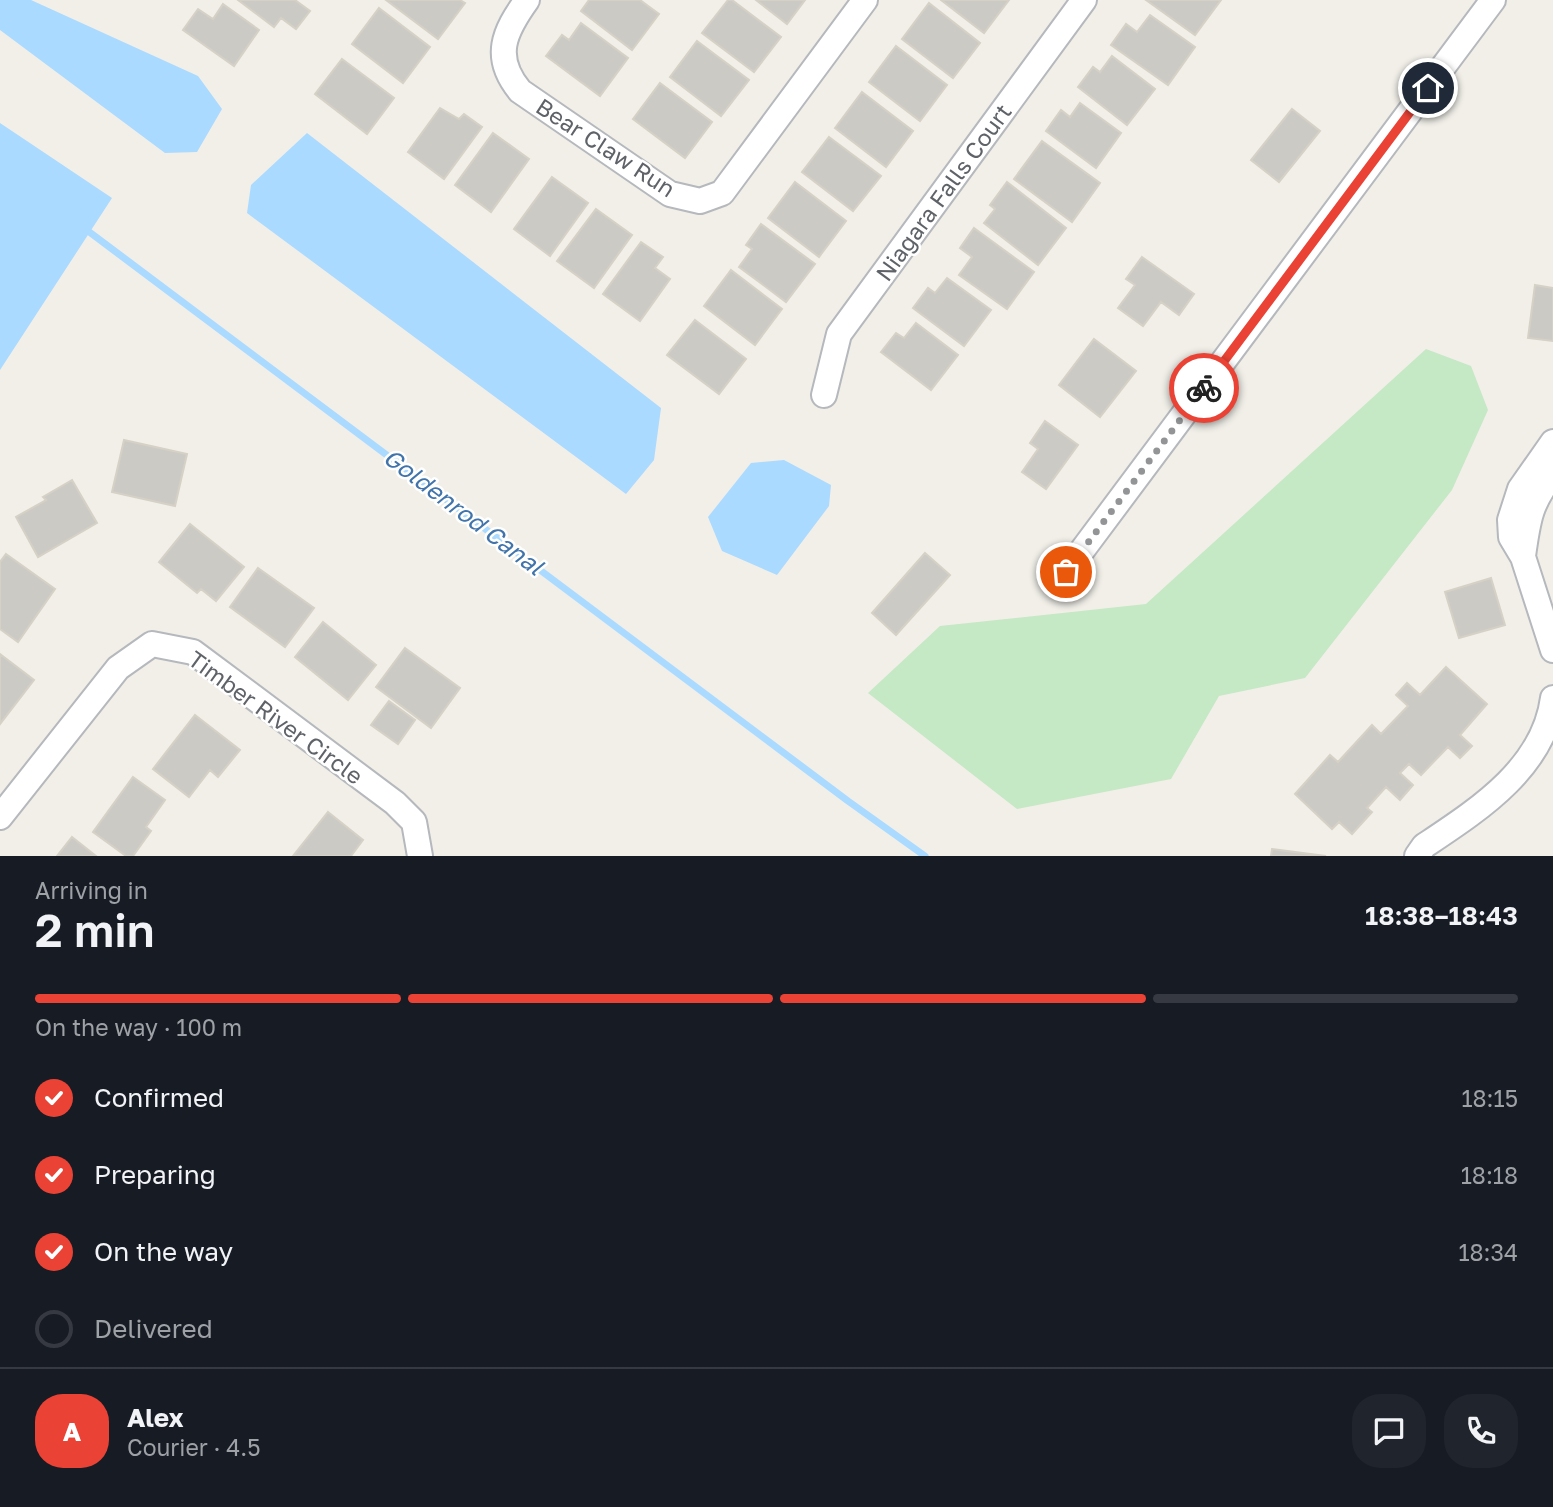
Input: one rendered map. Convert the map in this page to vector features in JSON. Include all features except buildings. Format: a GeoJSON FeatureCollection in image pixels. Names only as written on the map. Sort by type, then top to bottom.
{"type":"FeatureCollection","features":[{"type":"Feature","properties":{"kind":"street","name":"Bear Claw Run"},"geometry":{"type":"LineString","coordinates":[[527,0],[509,28],[503,54],[510,79],[520,90],[670,194],[700,201],[722,193],[865,0]]}},
{"type":"Feature","properties":{"kind":"street","name":"Niagara Falls Court"},"geometry":{"type":"LineString","coordinates":[[824,395],[839,334],[1084,0]]}},
{"type":"Feature","properties":{"kind":"street"},"geometry":{"type":"LineString","coordinates":[[1066,572],[1493,0]]}},
{"type":"Feature","properties":{"kind":"street"},"geometry":{"type":"LineString","coordinates":[[1553,442],[1520,489],[1510,520],[1511,537],[1523,557],[1553,650]]}},
{"type":"Feature","properties":{"kind":"street"},"geometry":{"type":"LineString","coordinates":[[1523,557],[1530,512],[1537,496],[1553,474]]}},
{"type":"Feature","properties":{"kind":"street","name":"Timber River Circle"},"geometry":{"type":"LineString","coordinates":[[0,817],[118,668],[152,644],[193,652],[395,803],[414,822],[420,856]]}},
{"type":"Feature","properties":{"kind":"street"},"geometry":{"type":"LineString","coordinates":[[1417,856],[1424,846],[1489,801],[1504,787],[1541,738],[1553,698]]}},
{"type":"Feature","properties":{"kind":"green space"},"geometry":{"type":"Polygon","coordinates":[[[1426,349],[1471,366],[1488,410],[1452,490],[1305,678],[1219,696],[1171,779],[1017,809],[868,693],[940,626],[1146,604],[1426,349]]]}},
{"type":"Feature","properties":{"kind":"water"},"geometry":{"type":"Polygon","coordinates":[[[0,0],[31,0],[198,76],[222,109],[197,152],[165,153],[0,30],[0,0]]]}},
{"type":"Feature","properties":{"kind":"water"},"geometry":{"type":"Polygon","coordinates":[[[0,123],[112,198],[0,370],[0,123]]]}},
{"type":"Feature","properties":{"kind":"water"},"geometry":{"type":"Polygon","coordinates":[[[307,133],[661,408],[654,460],[626,494],[247,213],[251,185],[307,133]]]}},
{"type":"Feature","properties":{"kind":"water"},"geometry":{"type":"Polygon","coordinates":[[[784,460],[831,485],[829,506],[777,575],[722,551],[708,517],[751,463],[784,460]]]}},
{"type":"Feature","properties":{"kind":"waterway","name":"Goldenrod Canal"},"geometry":{"type":"LineString","coordinates":[[84,228],[925,856]]}},
{"type":"Feature","properties":{"kind":"way so far"},"geometry":{"type":"LineString","coordinates":[[1066,572],[1204,388]]}},
{"type":"Feature","properties":{"kind":"route"},"geometry":{"type":"LineString","coordinates":[[1204,388],[1428,88]]}}]}
